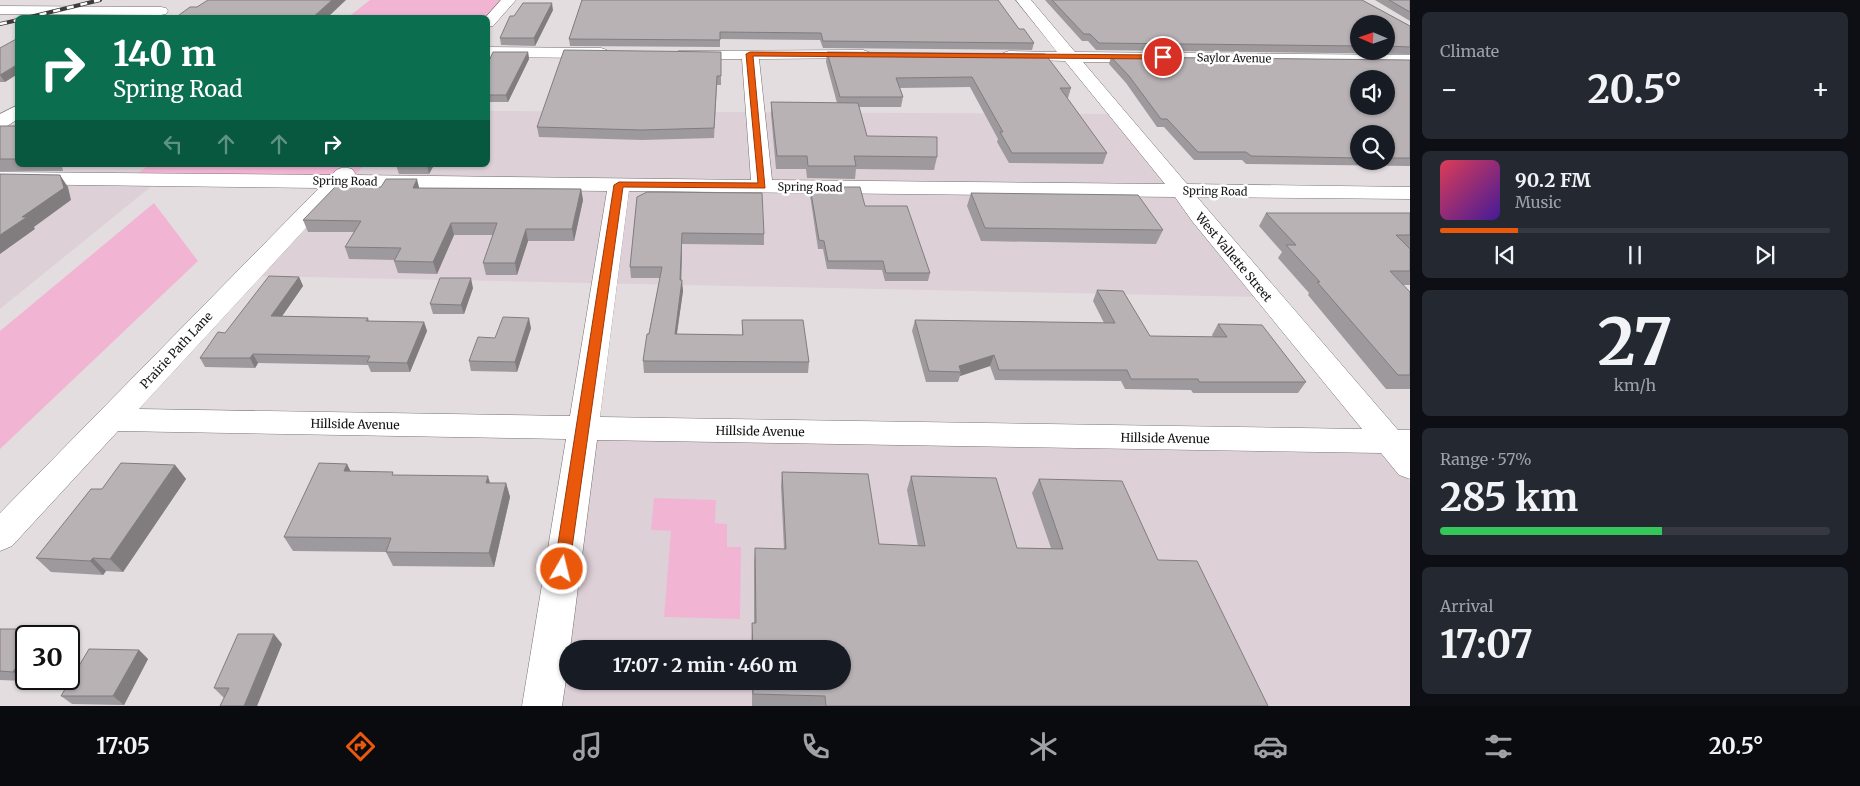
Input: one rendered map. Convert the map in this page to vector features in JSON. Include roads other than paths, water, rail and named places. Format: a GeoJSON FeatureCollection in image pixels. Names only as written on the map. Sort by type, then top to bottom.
{"type":"FeatureCollection","features":[{"type":"Feature","properties":{"kind":"street"},"geometry":{"type":"LineString","coordinates":[[4,10],[26,0]]}},
{"type":"Feature","properties":{"kind":"street"},"geometry":{"type":"LineString","coordinates":[[490,21],[509,0]]}},
{"type":"Feature","properties":{"kind":"street","name":"West Vallette Street"},"geometry":{"type":"LineString","coordinates":[[1023,0],[1181,190],[1200,216],[1400,442],[1410,466]]}},
{"type":"Feature","properties":{"kind":"street"},"geometry":{"type":"LineString","coordinates":[[4,10],[156,14]]}},
{"type":"Feature","properties":{"kind":"street"},"geometry":{"type":"LineString","coordinates":[[490,52],[614,53]]}},
{"type":"Feature","properties":{"kind":"street"},"geometry":{"type":"LineString","coordinates":[[672,54],[879,55]]}},
{"type":"Feature","properties":{"kind":"street"},"geometry":{"type":"LineString","coordinates":[[750,54],[762,186]]}},
{"type":"Feature","properties":{"kind":"street","name":"Saylor Avenue"},"geometry":{"type":"LineString","coordinates":[[998,56],[1410,60]]}},
{"type":"Feature","properties":{"kind":"street"},"geometry":{"type":"LineString","coordinates":[[0,122],[15,112]]}},
{"type":"Feature","properties":{"kind":"street","name":"Spring Road"},"geometry":{"type":"LineString","coordinates":[[0,178],[346,173],[619,185],[1410,193]]}},
{"type":"Feature","properties":{"kind":"street","name":"Prairie Path Lane"},"geometry":{"type":"LineString","coordinates":[[0,536],[346,173]]}},
{"type":"Feature","properties":{"kind":"street"},"geometry":{"type":"LineString","coordinates":[[542,706],[619,185]]}},
{"type":"Feature","properties":{"kind":"street","name":"Hillside Avenue"},"geometry":{"type":"LineString","coordinates":[[110,420],[1400,442]]}},
{"type":"Feature","properties":{"kind":"railway"},"geometry":{"type":"LineString","coordinates":[[38,15],[100,0]]}},
{"type":"Feature","properties":{"kind":"railway"},"geometry":{"type":"LineString","coordinates":[[0,24],[15,21]]}}]}
